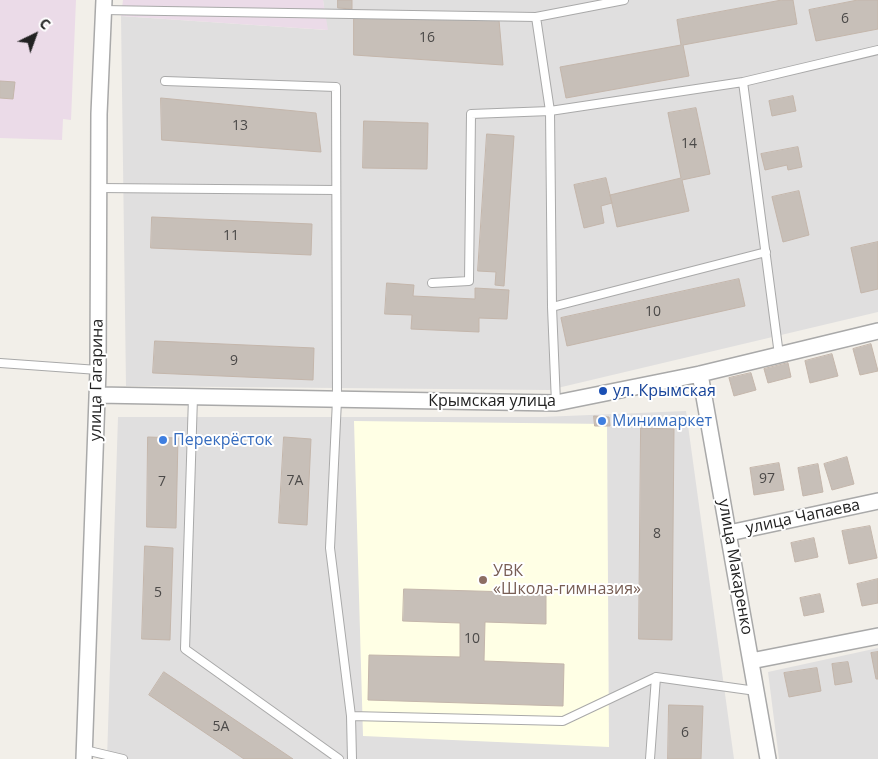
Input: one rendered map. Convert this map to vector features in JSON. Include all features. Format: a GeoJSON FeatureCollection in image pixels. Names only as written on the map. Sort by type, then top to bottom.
{"type":"FeatureCollection","features":[{"type":"Feature","properties":{"kind":"street","name":"улица Гагарина"},"geometry":{"type":"LineString","coordinates":[[84,755],[98,370],[99,114],[103,5]]}},
{"type":"Feature","properties":{"kind":"street","name":"Крымская улица"},"geometry":{"type":"LineString","coordinates":[[97,395],[556,403],[700,374],[878,331]]}},
{"type":"Feature","properties":{"kind":"street","name":"улица Макаренко"},"geometry":{"type":"LineString","coordinates":[[700,374],[768,759]]}},
{"type":"Feature","properties":{"kind":"street","name":"улица Чапаева"},"geometry":{"type":"LineString","coordinates":[[729,533],[878,501]]}},
{"type":"Feature","properties":{"kind":"street"},"geometry":{"type":"LineString","coordinates":[[751,661],[878,636]]}},
{"type":"Feature","properties":{"kind":"lane"},"geometry":{"type":"LineString","coordinates":[[103,5],[536,17],[624,0]]}},
{"type":"Feature","properties":{"kind":"lane"},"geometry":{"type":"LineString","coordinates":[[536,17],[550,111],[552,307],[556,403]]}},
{"type":"Feature","properties":{"kind":"lane"},"geometry":{"type":"LineString","coordinates":[[432,283],[469,281],[471,114],[550,111],[743,82],[878,50]]}},
{"type":"Feature","properties":{"kind":"lane"},"geometry":{"type":"LineString","coordinates":[[165,81],[336,87],[337,400],[330,548],[351,716],[352,759]]}},
{"type":"Feature","properties":{"kind":"lane"},"geometry":{"type":"LineString","coordinates":[[743,82],[779,355]]}},
{"type":"Feature","properties":{"kind":"lane"},"geometry":{"type":"LineString","coordinates":[[99,188],[336,190]]}},
{"type":"Feature","properties":{"kind":"lane"},"geometry":{"type":"LineString","coordinates":[[552,307],[766,252]]}},
{"type":"Feature","properties":{"kind":"lane"},"geometry":{"type":"LineString","coordinates":[[0,363],[98,370]]}},
{"type":"Feature","properties":{"kind":"lane"},"geometry":{"type":"LineString","coordinates":[[194,397],[184,649],[339,759]]}},
{"type":"Feature","properties":{"kind":"lane"},"geometry":{"type":"LineString","coordinates":[[351,716],[563,720],[656,677],[756,691]]}},
{"type":"Feature","properties":{"kind":"lane"},"geometry":{"type":"LineString","coordinates":[[650,759],[656,677]]}},
{"type":"Feature","properties":{"kind":"lane"},"geometry":{"type":"LineString","coordinates":[[84,755],[123,759]]}},
{"type":"Feature","properties":{"kind":"shaded area"},"geometry":{"type":"Polygon","coordinates":[[[0,0],[76,0],[71,120],[63,119],[62,140],[0,138],[0,0]]]}},
{"type":"Feature","properties":{"kind":"shaded area"},"geometry":{"type":"Polygon","coordinates":[[[123,0],[323,0],[328,30],[121,16],[123,0]]]}},
{"type":"Feature","properties":{"kind":"shaded area"},"geometry":{"type":"Polygon","coordinates":[[[323,0],[878,0],[878,312],[549,390],[126,386],[121,16],[327,30],[323,0]]]}},
{"type":"Feature","properties":{"kind":"shaded area"},"geometry":{"type":"Polygon","coordinates":[[[686,411],[734,759],[107,759],[118,417],[542,417],[686,411]]]}},
{"type":"Feature","properties":{"kind":"shaded area","name":"УВК «Школа-гимназия»"},"geometry":{"type":"Polygon","coordinates":[[[354,421],[607,424],[609,747],[363,736],[354,421]]]}},
{"type":"Feature","properties":{"kind":"shaded area"},"geometry":{"type":"Polygon","coordinates":[[[878,648],[878,759],[779,759],[768,672],[878,648]]]}},
{"type":"Feature","properties":{"kind":"building"},"geometry":{"type":"Polygon","coordinates":[[[338,0],[352,0],[352,9],[338,8],[338,0]]]}},
{"type":"Feature","properties":{"kind":"building"},"geometry":{"type":"Polygon","coordinates":[[[782,0],[793,0],[797,24],[683,45],[689,76],[566,98],[560,67],[681,45],[677,20],[782,0]]]}},
{"type":"Feature","properties":{"kind":"building"},"geometry":{"type":"Polygon","coordinates":[[[858,0],[878,0],[878,29],[816,41],[809,10],[858,0]]]}},
{"type":"Feature","properties":{"kind":"building"},"geometry":{"type":"Polygon","coordinates":[[[354,15],[499,20],[503,65],[354,55],[354,15]]]}},
{"type":"Feature","properties":{"kind":"building"},"geometry":{"type":"Polygon","coordinates":[[[0,81],[15,82],[13,99],[0,98],[0,81]]]}},
{"type":"Feature","properties":{"kind":"building"},"geometry":{"type":"Polygon","coordinates":[[[793,96],[796,111],[772,116],[769,101],[793,96]]]}},
{"type":"Feature","properties":{"kind":"building"},"geometry":{"type":"Polygon","coordinates":[[[161,98],[316,113],[321,152],[162,140],[161,98]]]}},
{"type":"Feature","properties":{"kind":"building"},"geometry":{"type":"Polygon","coordinates":[[[696,108],[710,174],[682,180],[689,211],[617,227],[610,195],[681,178],[668,113],[696,108]]]}},
{"type":"Feature","properties":{"kind":"building"},"geometry":{"type":"Polygon","coordinates":[[[364,121],[428,123],[427,169],[363,168],[364,121]]]}},
{"type":"Feature","properties":{"kind":"building"},"geometry":{"type":"Polygon","coordinates":[[[487,134],[514,136],[504,286],[495,285],[496,272],[478,271],[487,134]]]}},
{"type":"Feature","properties":{"kind":"building"},"geometry":{"type":"Polygon","coordinates":[[[798,147],[802,167],[788,170],[787,165],[765,170],[761,154],[798,147]]]}},
{"type":"Feature","properties":{"kind":"building"},"geometry":{"type":"Polygon","coordinates":[[[606,178],[612,203],[601,206],[604,223],[584,228],[574,185],[606,178]]]}},
{"type":"Feature","properties":{"kind":"building"},"geometry":{"type":"Polygon","coordinates":[[[799,191],[809,235],[783,242],[772,197],[799,191]]]}},
{"type":"Feature","properties":{"kind":"building"},"geometry":{"type":"Polygon","coordinates":[[[152,217],[312,224],[311,255],[151,248],[152,217]]]}},
{"type":"Feature","properties":{"kind":"building"},"geometry":{"type":"Polygon","coordinates":[[[878,242],[878,289],[861,293],[851,248],[878,242]]]}},
{"type":"Feature","properties":{"kind":"building"},"geometry":{"type":"Polygon","coordinates":[[[739,279],[745,306],[567,346],[561,318],[739,279]]]}},
{"type":"Feature","properties":{"kind":"building"},"geometry":{"type":"Polygon","coordinates":[[[387,283],[414,285],[413,296],[475,299],[475,288],[509,290],[507,319],[479,318],[479,332],[411,329],[412,315],[385,314],[387,283]]]}},
{"type":"Feature","properties":{"kind":"building"},"geometry":{"type":"Polygon","coordinates":[[[155,341],[314,348],[313,380],[153,373],[155,341]]]}},
{"type":"Feature","properties":{"kind":"building"},"geometry":{"type":"Polygon","coordinates":[[[871,344],[878,371],[860,375],[853,349],[871,344]]]}},
{"type":"Feature","properties":{"kind":"building"},"geometry":{"type":"Polygon","coordinates":[[[832,354],[838,376],[810,383],[805,361],[832,354]]]}},
{"type":"Feature","properties":{"kind":"building"},"geometry":{"type":"Polygon","coordinates":[[[788,363],[791,377],[768,383],[764,369],[788,363]]]}},
{"type":"Feature","properties":{"kind":"building"},"geometry":{"type":"Polygon","coordinates":[[[751,373],[756,390],[734,396],[729,378],[751,373]]]}},
{"type":"Feature","properties":{"kind":"building","name":"Минимаркет"},"geometry":{"type":"Polygon","coordinates":[[[594,416],[609,417],[610,426],[595,426],[594,416]]]}},
{"type":"Feature","properties":{"kind":"building"},"geometry":{"type":"Polygon","coordinates":[[[641,428],[674,429],[672,640],[639,639],[641,428]]]}},
{"type":"Feature","properties":{"kind":"building"},"geometry":{"type":"Polygon","coordinates":[[[148,437],[178,438],[176,528],[147,527],[148,437]]]}},
{"type":"Feature","properties":{"kind":"building"},"geometry":{"type":"Polygon","coordinates":[[[284,437],[311,439],[307,525],[279,523],[284,437]]]}},
{"type":"Feature","properties":{"kind":"building"},"geometry":{"type":"Polygon","coordinates":[[[847,457],[854,484],[832,490],[824,464],[847,457]]]}},
{"type":"Feature","properties":{"kind":"building"},"geometry":{"type":"Polygon","coordinates":[[[779,463],[784,490],[754,495],[750,468],[779,463]]]}},
{"type":"Feature","properties":{"kind":"building"},"geometry":{"type":"Polygon","coordinates":[[[818,464],[823,492],[803,496],[798,468],[818,464]]]}},
{"type":"Feature","properties":{"kind":"building"},"geometry":{"type":"Polygon","coordinates":[[[870,526],[877,558],[849,564],[842,531],[870,526]]]}},
{"type":"Feature","properties":{"kind":"building"},"geometry":{"type":"Polygon","coordinates":[[[814,538],[818,557],[795,562],[791,543],[814,538]]]}},
{"type":"Feature","properties":{"kind":"building"},"geometry":{"type":"Polygon","coordinates":[[[145,546],[173,548],[170,640],[142,639],[145,546]]]}},
{"type":"Feature","properties":{"kind":"building"},"geometry":{"type":"Polygon","coordinates":[[[878,579],[878,603],[862,606],[857,584],[878,579]]]}},
{"type":"Feature","properties":{"kind":"building"},"geometry":{"type":"Polygon","coordinates":[[[404,589],[546,593],[546,624],[485,622],[484,661],[564,664],[563,706],[368,700],[369,655],[460,657],[460,623],[403,621],[404,589]]]}},
{"type":"Feature","properties":{"kind":"building"},"geometry":{"type":"Polygon","coordinates":[[[820,594],[824,612],[804,616],[800,598],[820,594]]]}},
{"type":"Feature","properties":{"kind":"building"},"geometry":{"type":"Polygon","coordinates":[[[878,652],[878,679],[876,679],[871,653],[878,652]]]}},
{"type":"Feature","properties":{"kind":"building"},"geometry":{"type":"Polygon","coordinates":[[[848,662],[852,682],[835,685],[832,664],[848,662]]]}},
{"type":"Feature","properties":{"kind":"building"},"geometry":{"type":"Polygon","coordinates":[[[817,668],[821,691],[789,697],[784,673],[817,668]]]}},
{"type":"Feature","properties":{"kind":"building"},"geometry":{"type":"Polygon","coordinates":[[[164,672],[293,759],[244,759],[149,695],[164,672]]]}},
{"type":"Feature","properties":{"kind":"building"},"geometry":{"type":"Polygon","coordinates":[[[669,705],[703,706],[701,759],[668,759],[669,705]]]}},
{"type":"Feature","properties":{"kind":"place","name":"ул. Крымская"},"geometry":{"type":"Point","coordinates":[603,391]}},
{"type":"Feature","properties":{"kind":"place","name":"Минимаркет"},"geometry":{"type":"Point","coordinates":[602,421]}},
{"type":"Feature","properties":{"kind":"place","name":"Перекрёсток"},"geometry":{"type":"Point","coordinates":[163,440]}},
{"type":"Feature","properties":{"kind":"place","name":"УВК «Школа-гимназия»"},"geometry":{"type":"Point","coordinates":[483,580]}}]}
